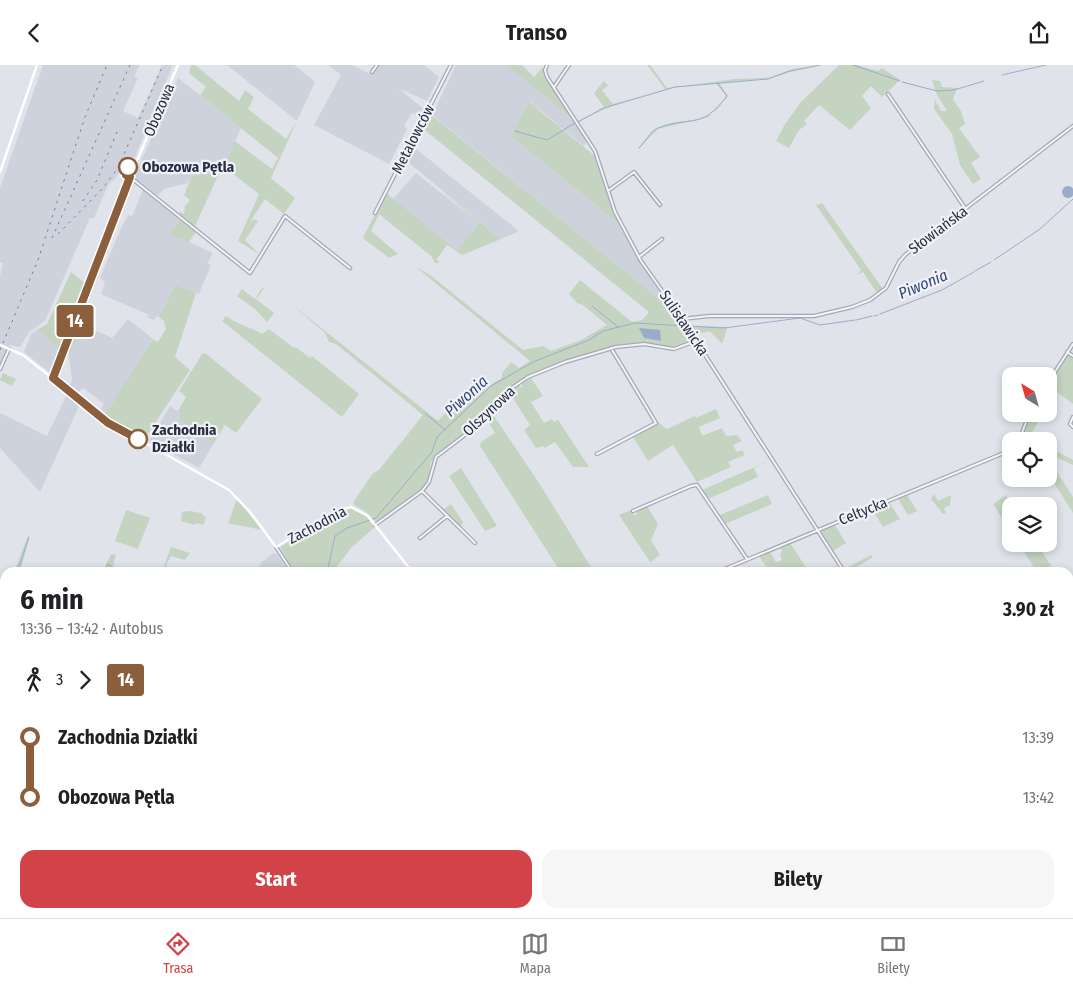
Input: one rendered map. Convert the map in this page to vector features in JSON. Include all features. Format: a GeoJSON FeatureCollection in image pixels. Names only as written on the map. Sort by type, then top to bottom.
{"type":"FeatureCollection","features":[{"type":"Feature","properties":{"kind":"street"},"geometry":{"type":"LineString","coordinates":[[0,171],[37,65]]}},
{"type":"Feature","properties":{"kind":"street","name":"Obozowa"},"geometry":{"type":"LineString","coordinates":[[53,378],[130,177],[178,65]]}},
{"type":"Feature","properties":{"kind":"street"},"geometry":{"type":"LineString","coordinates":[[372,72],[377,65]]}},
{"type":"Feature","properties":{"kind":"street","name":"Metalowców"},"geometry":{"type":"LineString","coordinates":[[375,213],[451,65]]}},
{"type":"Feature","properties":{"kind":"street","name":"Sulisławicka"},"geometry":{"type":"LineString","coordinates":[[546,65],[546,75],[595,151],[615,212],[639,257],[682,319],[841,567]]}},
{"type":"Feature","properties":{"kind":"street"},"geometry":{"type":"LineString","coordinates":[[554,87],[569,65]]}},
{"type":"Feature","properties":{"kind":"street"},"geometry":{"type":"LineString","coordinates":[[888,94],[966,209]]}},
{"type":"Feature","properties":{"kind":"street","name":"Słowiańska"},"geometry":{"type":"LineString","coordinates":[[682,319],[718,315],[814,316],[862,304],[886,288],[902,257],[1073,126]]}},
{"type":"Feature","properties":{"kind":"street"},"geometry":{"type":"LineString","coordinates":[[608,191],[634,172],[660,205]]}},
{"type":"Feature","properties":{"kind":"street"},"geometry":{"type":"LineString","coordinates":[[130,177],[250,273],[285,216],[350,268]]}},
{"type":"Feature","properties":{"kind":"street"},"geometry":{"type":"LineString","coordinates":[[639,257],[662,239]]}},
{"type":"Feature","properties":{"kind":"street","name":"Olszynowa"},"geometry":{"type":"LineString","coordinates":[[375,525],[422,491],[429,482],[436,457],[482,422],[511,388],[539,372],[611,348],[644,344],[674,349],[696,341]]}},
{"type":"Feature","properties":{"kind":"street"},"geometry":{"type":"LineString","coordinates":[[1058,367],[1073,344]]}},
{"type":"Feature","properties":{"kind":"street","name":"Zachodnia"},"geometry":{"type":"LineString","coordinates":[[0,345],[23,355],[108,423],[229,490],[250,511],[276,547],[345,507],[358,509],[372,520],[408,567]]}},
{"type":"Feature","properties":{"kind":"street"},"geometry":{"type":"LineString","coordinates":[[597,454],[656,424],[611,348]]}},
{"type":"Feature","properties":{"kind":"street"},"geometry":{"type":"LineString","coordinates":[[0,369],[9,349]]}},
{"type":"Feature","properties":{"kind":"street"},"geometry":{"type":"LineString","coordinates":[[1068,352],[1073,356]]}},
{"type":"Feature","properties":{"kind":"street"},"geometry":{"type":"LineString","coordinates":[[1073,417],[1070,423],[1073,427]]}},
{"type":"Feature","properties":{"kind":"street","name":"Celtycka"},"geometry":{"type":"LineString","coordinates":[[729,567],[1002,454]]}},
{"type":"Feature","properties":{"kind":"street"},"geometry":{"type":"LineString","coordinates":[[633,511],[696,485],[747,559]]}},
{"type":"Feature","properties":{"kind":"street"},"geometry":{"type":"LineString","coordinates":[[422,491],[475,543]]}},
{"type":"Feature","properties":{"kind":"street"},"geometry":{"type":"LineString","coordinates":[[420,538],[447,516]]}},
{"type":"Feature","properties":{"kind":"street"},"geometry":{"type":"LineString","coordinates":[[276,547],[289,567]]}},
{"type":"Feature","properties":{"kind":"shaded area"},"geometry":{"type":"Polygon","coordinates":[[[43,65],[140,65],[134,76],[138,78],[123,111],[138,118],[162,65],[173,65],[135,157],[128,157],[115,179],[109,183],[94,218],[90,218],[45,321],[29,332],[20,347],[9,345],[0,367],[0,276],[3,263],[0,262],[0,188],[43,65]]]}},
{"type":"Feature","properties":{"kind":"shaded area"},"geometry":{"type":"Polygon","coordinates":[[[227,65],[294,65],[315,82],[297,121],[227,65]]]}},
{"type":"Feature","properties":{"kind":"shaded area"},"geometry":{"type":"Polygon","coordinates":[[[328,65],[352,65],[372,75],[378,65],[424,65],[439,77],[427,101],[398,88],[424,109],[419,116],[411,114],[404,126],[407,129],[389,164],[314,125],[341,75],[328,65]]]}},
{"type":"Feature","properties":{"kind":"shaded area"},"geometry":{"type":"Polygon","coordinates":[[[456,65],[506,65],[572,118],[587,140],[584,146],[530,102],[511,136],[620,225],[641,263],[670,303],[667,305],[432,115],[456,65]]]}},
{"type":"Feature","properties":{"kind":"shaded area"},"geometry":{"type":"Polygon","coordinates":[[[178,78],[241,128],[224,166],[222,165],[216,171],[192,176],[188,183],[164,189],[158,196],[134,177],[178,78]]]}},
{"type":"Feature","properties":{"kind":"shaded area"},"geometry":{"type":"Polygon","coordinates":[[[414,147],[519,231],[501,239],[409,163],[408,159],[414,147]]]}},
{"type":"Feature","properties":{"kind":"shaded area"},"geometry":{"type":"Polygon","coordinates":[[[416,173],[479,223],[457,250],[393,199],[416,173]]]}},
{"type":"Feature","properties":{"kind":"shaded area"},"geometry":{"type":"Polygon","coordinates":[[[143,190],[180,220],[170,233],[213,253],[207,263],[211,265],[199,294],[175,286],[164,308],[154,320],[148,318],[149,315],[101,294],[105,282],[100,278],[121,228],[128,215],[132,216],[143,190]]]}},
{"type":"Feature","properties":{"kind":"shaded area"},"geometry":{"type":"Polygon","coordinates":[[[128,319],[153,339],[106,413],[101,409],[104,404],[83,388],[78,392],[70,385],[72,380],[69,356],[82,324],[112,338],[128,319]]]}},
{"type":"Feature","properties":{"kind":"shaded area"},"geometry":{"type":"Polygon","coordinates":[[[37,330],[59,348],[49,372],[24,352],[31,334],[37,330]]]}},
{"type":"Feature","properties":{"kind":"shaded area"},"geometry":{"type":"Polygon","coordinates":[[[67,394],[80,404],[40,492],[0,448],[0,413],[47,436],[67,394]]]}},
{"type":"Feature","properties":{"kind":"shaded area"},"geometry":{"type":"Polygon","coordinates":[[[170,406],[181,413],[178,419],[214,443],[199,468],[149,441],[170,406]]]}},
{"type":"Feature","properties":{"kind":"shaded area"},"geometry":{"type":"Polygon","coordinates":[[[273,553],[277,554],[286,567],[258,567],[273,553]]]}},
{"type":"Feature","properties":{"kind":"green space"},"geometry":{"type":"Polygon","coordinates":[[[191,65],[195,65],[239,101],[245,90],[254,97],[248,109],[286,139],[297,121],[271,178],[295,198],[284,214],[265,199],[250,222],[254,219],[258,221],[245,240],[259,254],[238,241],[259,194],[224,167],[222,167],[195,226],[179,214],[180,212],[184,214],[185,206],[190,200],[184,195],[192,176],[216,171],[222,164],[224,166],[235,141],[272,169],[278,158],[200,95],[206,87],[189,73],[191,65]]]}},
{"type":"Feature","properties":{"kind":"green space"},"geometry":{"type":"Polygon","coordinates":[[[506,65],[522,65],[534,77],[543,67],[546,78],[572,118],[506,65]]]}},
{"type":"Feature","properties":{"kind":"green space"},"geometry":{"type":"Polygon","coordinates":[[[647,65],[650,65],[667,88],[735,79],[768,78],[793,69],[823,65],[768,79],[719,83],[728,96],[722,102],[726,95],[717,84],[683,86],[609,107],[578,122],[604,107],[594,93],[604,81],[608,86],[602,90],[613,104],[665,89],[647,65]]]}},
{"type":"Feature","properties":{"kind":"green space"},"geometry":{"type":"Polygon","coordinates":[[[839,65],[856,65],[878,71],[882,68],[900,80],[882,97],[871,86],[862,96],[871,108],[850,130],[819,105],[804,121],[807,124],[799,130],[789,148],[776,141],[785,124],[801,102],[839,65]]]}},
{"type":"Feature","properties":{"kind":"green space"},"geometry":{"type":"Polygon","coordinates":[[[932,80],[940,81],[942,87],[957,88],[953,99],[961,111],[965,124],[959,128],[980,157],[971,163],[981,179],[973,184],[960,165],[952,134],[934,109],[935,100],[941,111],[947,111],[937,95],[932,80]]]}},
{"type":"Feature","properties":{"kind":"green space"},"geometry":{"type":"Polygon","coordinates":[[[529,102],[595,156],[609,200],[620,225],[511,136],[529,102]]]}},
{"type":"Feature","properties":{"kind":"green space"},"geometry":{"type":"Polygon","coordinates":[[[713,113],[709,117],[658,129],[638,149],[656,129],[665,125],[705,117],[713,113]]]}},
{"type":"Feature","properties":{"kind":"green space"},"geometry":{"type":"Polygon","coordinates":[[[430,114],[667,305],[670,303],[686,326],[728,327],[722,344],[710,331],[698,334],[703,345],[700,346],[696,340],[673,348],[648,343],[616,345],[530,374],[507,390],[478,424],[436,455],[431,463],[429,479],[424,487],[376,522],[366,512],[353,504],[354,501],[373,473],[379,470],[423,415],[336,344],[329,342],[325,333],[290,303],[438,421],[478,385],[487,387],[502,378],[502,373],[511,362],[519,368],[530,361],[416,267],[430,275],[523,350],[543,346],[551,351],[581,340],[607,325],[583,305],[577,303],[569,294],[580,280],[632,322],[642,320],[649,312],[421,127],[430,114]]]}},
{"type":"Feature","properties":{"kind":"green space"},"geometry":{"type":"Polygon","coordinates":[[[440,190],[501,239],[462,255],[447,245],[437,259],[439,263],[435,263],[431,256],[379,214],[371,231],[398,254],[389,258],[363,238],[386,193],[457,250],[479,223],[440,190]]]}},
{"type":"Feature","properties":{"kind":"green space"},"geometry":{"type":"Polygon","coordinates":[[[822,203],[883,289],[877,293],[863,272],[856,275],[861,270],[816,205],[822,203]]]}},
{"type":"Feature","properties":{"kind":"green space"},"geometry":{"type":"Polygon","coordinates":[[[180,220],[196,232],[189,242],[169,234],[180,220]]]}},
{"type":"Feature","properties":{"kind":"green space"},"geometry":{"type":"Polygon","coordinates":[[[71,272],[87,285],[53,371],[49,372],[59,348],[37,330],[47,324],[71,272]]]}},
{"type":"Feature","properties":{"kind":"green space"},"geometry":{"type":"Polygon","coordinates":[[[175,285],[196,293],[175,357],[190,370],[144,440],[104,416],[153,339],[158,342],[166,329],[164,321],[158,316],[175,285]]]}},
{"type":"Feature","properties":{"kind":"green space"},"geometry":{"type":"Polygon","coordinates":[[[262,288],[264,289],[256,299],[274,313],[267,322],[256,310],[237,296],[242,289],[255,299],[262,288]]]}},
{"type":"Feature","properties":{"kind":"green space"},"geometry":{"type":"Polygon","coordinates":[[[226,316],[262,334],[269,329],[294,348],[296,347],[310,358],[312,356],[359,394],[342,417],[222,321],[226,316]]]}},
{"type":"Feature","properties":{"kind":"green space"},"geometry":{"type":"Polygon","coordinates":[[[78,326],[81,328],[69,356],[68,349],[78,326]]]}},
{"type":"Feature","properties":{"kind":"green space"},"geometry":{"type":"Polygon","coordinates":[[[205,353],[262,399],[236,433],[225,425],[214,443],[178,419],[181,413],[178,411],[186,397],[179,391],[202,354],[205,353]]]}},
{"type":"Feature","properties":{"kind":"green space"},"geometry":{"type":"Polygon","coordinates":[[[1067,354],[1073,357],[1073,404],[1058,393],[1058,370],[1067,354]]]}},
{"type":"Feature","properties":{"kind":"green space"},"geometry":{"type":"Polygon","coordinates":[[[3,373],[16,379],[12,386],[0,380],[3,373]]]}},
{"type":"Feature","properties":{"kind":"green space"},"geometry":{"type":"Polygon","coordinates":[[[531,378],[543,396],[531,402],[544,423],[552,419],[554,422],[558,420],[589,467],[573,467],[555,442],[545,448],[543,446],[536,448],[524,430],[530,425],[509,392],[519,385],[522,388],[522,383],[531,378]]]}},
{"type":"Feature","properties":{"kind":"green space"},"geometry":{"type":"Polygon","coordinates":[[[716,409],[720,418],[699,427],[702,436],[722,428],[726,436],[737,435],[742,441],[733,445],[737,452],[742,450],[745,455],[728,462],[731,467],[697,482],[673,445],[648,461],[633,437],[659,423],[667,429],[716,409]]]}},
{"type":"Feature","properties":{"kind":"green space"},"geometry":{"type":"Polygon","coordinates":[[[492,413],[541,486],[591,567],[557,567],[480,446],[481,442],[495,433],[487,419],[492,413]]]}},
{"type":"Feature","properties":{"kind":"green space"},"geometry":{"type":"Polygon","coordinates":[[[1027,423],[1038,423],[1032,432],[1024,432],[1027,423]]]}},
{"type":"Feature","properties":{"kind":"green space"},"geometry":{"type":"Polygon","coordinates":[[[1057,451],[1073,460],[1073,465],[1057,458],[1057,451]]]}},
{"type":"Feature","properties":{"kind":"green space"},"geometry":{"type":"Polygon","coordinates":[[[771,460],[754,468],[758,477],[708,499],[702,490],[771,460]]]}},
{"type":"Feature","properties":{"kind":"green space"},"geometry":{"type":"Polygon","coordinates":[[[461,468],[497,526],[485,531],[449,476],[461,468]]]}},
{"type":"Feature","properties":{"kind":"green space"},"geometry":{"type":"Polygon","coordinates":[[[1057,472],[1073,497],[1073,513],[1057,487],[1057,472]]]}},
{"type":"Feature","properties":{"kind":"green space"},"geometry":{"type":"Polygon","coordinates":[[[934,494],[938,501],[951,495],[950,505],[944,508],[946,513],[943,514],[931,499],[934,494]]]}},
{"type":"Feature","properties":{"kind":"green space"},"geometry":{"type":"Polygon","coordinates":[[[768,495],[772,504],[725,524],[720,515],[768,495]]]}},
{"type":"Feature","properties":{"kind":"green space"},"geometry":{"type":"Polygon","coordinates":[[[907,495],[917,511],[908,515],[898,499],[907,495]]]}},
{"type":"Feature","properties":{"kind":"green space"},"geometry":{"type":"Polygon","coordinates":[[[1002,498],[1002,518],[993,504],[1002,498]]]}},
{"type":"Feature","properties":{"kind":"green space"},"geometry":{"type":"Polygon","coordinates":[[[237,499],[262,530],[228,523],[237,499]]]}},
{"type":"Feature","properties":{"kind":"green space"},"geometry":{"type":"Polygon","coordinates":[[[889,502],[900,519],[883,527],[872,509],[889,502]]]}},
{"type":"Feature","properties":{"kind":"green space"},"geometry":{"type":"Polygon","coordinates":[[[451,504],[463,522],[461,527],[443,510],[451,504]]]}},
{"type":"Feature","properties":{"kind":"green space"},"geometry":{"type":"Polygon","coordinates":[[[647,506],[658,524],[651,540],[660,555],[650,562],[619,515],[631,510],[634,515],[637,514],[636,511],[647,506]]]}},
{"type":"Feature","properties":{"kind":"green space"},"geometry":{"type":"Polygon","coordinates":[[[350,508],[366,516],[374,528],[351,548],[337,567],[291,567],[280,547],[338,512],[350,508]]]}},
{"type":"Feature","properties":{"kind":"green space"},"geometry":{"type":"Polygon","coordinates":[[[126,510],[150,518],[138,549],[115,541],[126,510]]]}},
{"type":"Feature","properties":{"kind":"green space"},"geometry":{"type":"Polygon","coordinates":[[[182,512],[201,513],[206,518],[203,525],[197,523],[194,525],[181,521],[182,512]]]}},
{"type":"Feature","properties":{"kind":"green space"},"geometry":{"type":"Polygon","coordinates":[[[834,524],[846,543],[833,551],[820,530],[834,524]]]}},
{"type":"Feature","properties":{"kind":"green space"},"geometry":{"type":"Polygon","coordinates":[[[28,536],[29,539],[21,567],[16,567],[28,536]]]}},
{"type":"Feature","properties":{"kind":"green space"},"geometry":{"type":"Polygon","coordinates":[[[790,543],[806,567],[767,567],[759,556],[770,551],[775,561],[779,562],[782,559],[780,547],[790,543]]]}},
{"type":"Feature","properties":{"kind":"green space"},"geometry":{"type":"Polygon","coordinates":[[[171,547],[190,553],[185,560],[171,556],[167,567],[164,567],[171,547]]]}},
{"type":"Feature","properties":{"kind":"green space"},"geometry":{"type":"Polygon","coordinates":[[[1024,552],[1042,552],[1052,567],[1034,567],[1024,552]]]}},
{"type":"Feature","properties":{"kind":"green space"},"geometry":{"type":"Polygon","coordinates":[[[111,554],[116,555],[113,566],[115,567],[105,567],[111,554]]]}},
{"type":"Feature","properties":{"kind":"green space"},"geometry":{"type":"Polygon","coordinates":[[[871,555],[873,557],[857,567],[848,567],[871,555]]]}},
{"type":"Feature","properties":{"kind":"water"},"geometry":{"type":"Polygon","coordinates":[[[1068,186],[1074,192],[1068,198],[1062,192],[1068,186]]]}},
{"type":"Feature","properties":{"kind":"water"},"geometry":{"type":"Polygon","coordinates":[[[639,328],[660,330],[661,341],[644,338],[639,328]]]}},
{"type":"Feature","properties":{"kind":"waterway"},"geometry":{"type":"LineString","coordinates":[[578,122],[604,108],[675,87],[768,79],[790,71],[820,65]]}},
{"type":"Feature","properties":{"kind":"waterway"},"geometry":{"type":"LineString","coordinates":[[853,65],[900,81]]}},
{"type":"Feature","properties":{"kind":"waterway"},"geometry":{"type":"LineString","coordinates":[[1002,75],[1046,65]]}},
{"type":"Feature","properties":{"kind":"waterway"},"geometry":{"type":"LineString","coordinates":[[902,82],[937,91],[954,90],[984,81]]}},
{"type":"Feature","properties":{"kind":"waterway"},"geometry":{"type":"LineString","coordinates":[[639,148],[658,128],[695,120],[710,114],[727,96],[717,83]]}},
{"type":"Feature","properties":{"kind":"waterway"},"geometry":{"type":"LineString","coordinates":[[515,131],[547,140],[575,123]]}},
{"type":"Feature","properties":{"kind":"waterway","name":"Piwonia"},"geometry":{"type":"LineString","coordinates":[[994,260],[1040,229],[1073,199]]}},
{"type":"Feature","properties":{"kind":"waterway","name":"Piwonia"},"geometry":{"type":"LineString","coordinates":[[975,271],[991,262]]}},
{"type":"Feature","properties":{"kind":"waterway","name":"Piwonia"},"geometry":{"type":"LineString","coordinates":[[880,314],[942,290],[974,272]]}},
{"type":"Feature","properties":{"kind":"waterway"},"geometry":{"type":"LineString","coordinates":[[592,306],[618,327]]}},
{"type":"Feature","properties":{"kind":"waterway","name":"Piwonia"},"geometry":{"type":"LineString","coordinates":[[874,316],[878,315]]}},
{"type":"Feature","properties":{"kind":"waterway","name":"Piwonia"},"geometry":{"type":"LineString","coordinates":[[856,320],[872,316]]}},
{"type":"Feature","properties":{"kind":"waterway","name":"Piwonia"},"geometry":{"type":"LineString","coordinates":[[689,326],[724,328],[800,318],[820,325],[855,320]]}},
{"type":"Feature","properties":{"kind":"waterway","name":"Piwonia"},"geometry":{"type":"LineString","coordinates":[[328,567],[335,536],[347,528],[376,518],[432,452],[437,437],[491,386],[533,362],[589,340],[603,331],[635,323],[685,326]]}},
{"type":"Feature","properties":{"kind":"waterway"},"geometry":{"type":"LineString","coordinates":[[425,413],[445,430]]}},
{"type":"Feature","properties":{"kind":"waterway"},"geometry":{"type":"LineString","coordinates":[[19,567],[29,537]]}},
{"type":"Feature","properties":{"kind":"waterway"},"geometry":{"type":"LineString","coordinates":[[106,567],[108,564],[112,567]]}},
{"type":"Feature","properties":{"kind":"railway"},"geometry":{"type":"LineString","coordinates":[[0,350],[38,260],[85,117],[107,65]]}},
{"type":"Feature","properties":{"kind":"railway"},"geometry":{"type":"LineString","coordinates":[[52,238],[130,65]]}},
{"type":"Feature","properties":{"kind":"railway"},"geometry":{"type":"LineString","coordinates":[[58,234],[102,189],[118,168],[163,65]]}},
{"type":"Feature","properties":{"kind":"railway"},"geometry":{"type":"LineString","coordinates":[[83,201],[97,180],[117,132]]}},
{"type":"Feature","properties":{"kind":"bus line","name":"14"},"geometry":{"type":"LineString","coordinates":[[128,167],[126,175],[130,177],[116,217],[53,378],[108,423],[138,439]]}},
{"type":"Feature","properties":{"kind":"place","name":"Obozowa Pętla"},"geometry":{"type":"Point","coordinates":[128,167]}},
{"type":"Feature","properties":{"kind":"place","name":"Zachodnia Działki"},"geometry":{"type":"Point","coordinates":[138,439]}}]}
